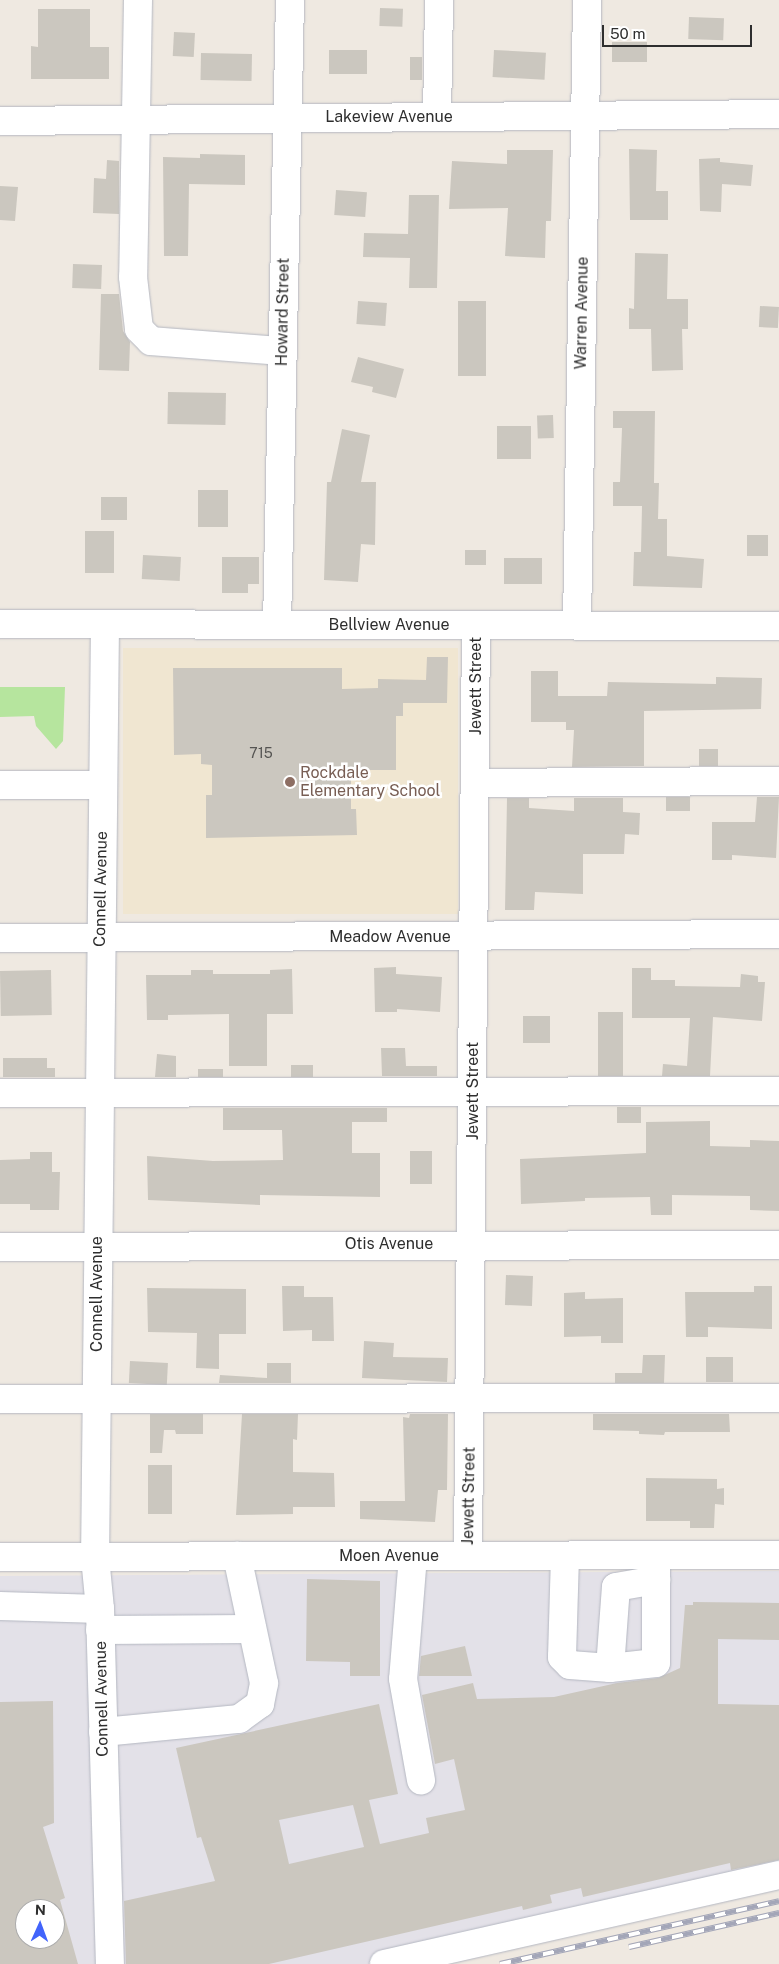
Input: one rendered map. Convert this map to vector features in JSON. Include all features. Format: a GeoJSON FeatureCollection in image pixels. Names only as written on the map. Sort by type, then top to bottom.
{"type":"FeatureCollection","features":[{"type":"Feature","properties":{"kind":"street"},"geometry":{"type":"LineString","coordinates":[[138,0],[133,277],[139,328],[152,341],[282,352]]}},
{"type":"Feature","properties":{"kind":"street","name":"Howard Street"},"geometry":{"type":"LineString","coordinates":[[277,625],[286,117],[290,0]]}},
{"type":"Feature","properties":{"kind":"street"},"geometry":{"type":"LineString","coordinates":[[437,116],[439,0]]}},
{"type":"Feature","properties":{"kind":"street","name":"Warren Avenue"},"geometry":{"type":"LineString","coordinates":[[577,625],[587,0]]}},
{"type":"Feature","properties":{"kind":"street","name":"Lakeview Avenue"},"geometry":{"type":"LineString","coordinates":[[0,121],[779,114]]}},
{"type":"Feature","properties":{"kind":"street","name":"Bellview Avenue"},"geometry":{"type":"LineString","coordinates":[[0,624],[779,626]]}},
{"type":"Feature","properties":{"kind":"street","name":"Connell Avenue"},"geometry":{"type":"LineString","coordinates":[[105,624],[98,1093],[95,1557],[100,1619],[110,1964]]}},
{"type":"Feature","properties":{"kind":"street","name":"Jewett Street"},"geometry":{"type":"LineString","coordinates":[[468,1556],[471,1396],[476,625]]}},
{"type":"Feature","properties":{"kind":"street"},"geometry":{"type":"LineString","coordinates":[[476,783],[779,780]]}},
{"type":"Feature","properties":{"kind":"street"},"geometry":{"type":"LineString","coordinates":[[0,786],[102,785]]}},
{"type":"Feature","properties":{"kind":"street","name":"Meadow Avenue"},"geometry":{"type":"LineString","coordinates":[[0,938],[779,934]]}},
{"type":"Feature","properties":{"kind":"street"},"geometry":{"type":"LineString","coordinates":[[0,1093],[779,1091]]}},
{"type":"Feature","properties":{"kind":"street","name":"Otis Avenue"},"geometry":{"type":"LineString","coordinates":[[0,1247],[472,1243],[779,1245]]}},
{"type":"Feature","properties":{"kind":"street"},"geometry":{"type":"LineString","coordinates":[[0,1399],[471,1396],[779,1398]]}},
{"type":"Feature","properties":{"kind":"street"},"geometry":{"type":"LineString","coordinates":[[103,1732],[238,1719],[260,1704],[264,1683],[238,1556]]}},
{"type":"Feature","properties":{"kind":"street"},"geometry":{"type":"LineString","coordinates":[[413,1556],[403,1679],[421,1780]]}},
{"type":"Feature","properties":{"kind":"street"},"geometry":{"type":"LineString","coordinates":[[565,1556],[562,1657],[570,1665],[610,1668],[656,1663],[659,1615],[656,1568],[616,1588],[610,1668]]}},
{"type":"Feature","properties":{"kind":"street","name":"Moen Avenue"},"geometry":{"type":"LineString","coordinates":[[0,1557],[565,1556],[656,1568],[779,1556]]}},
{"type":"Feature","properties":{"kind":"street"},"geometry":{"type":"LineString","coordinates":[[0,1606],[100,1619],[252,1629]]}},
{"type":"Feature","properties":{"kind":"street"},"geometry":{"type":"LineString","coordinates":[[384,1964],[779,1875]]}},
{"type":"Feature","properties":{"kind":"shaded area","name":"Rockdale Elementary School"},"geometry":{"type":"Polygon","coordinates":[[[123,648],[458,648],[458,914],[123,914],[123,648]]]}},
{"type":"Feature","properties":{"kind":"shaded area"},"geometry":{"type":"Polygon","coordinates":[[[779,1571],[779,1878],[393,1964],[0,1964],[0,1576],[779,1571]]]}},
{"type":"Feature","properties":{"kind":"green space"},"geometry":{"type":"Polygon","coordinates":[[[0,687],[65,687],[63,741],[56,749],[36,726],[34,716],[0,717],[0,687]]]}},
{"type":"Feature","properties":{"kind":"building"},"geometry":{"type":"Polygon","coordinates":[[[380,8],[403,9],[402,27],[379,26],[380,8]]]}},
{"type":"Feature","properties":{"kind":"building"},"geometry":{"type":"Polygon","coordinates":[[[38,9],[90,9],[90,47],[109,47],[109,79],[31,79],[31,46],[38,47],[38,9]]]}},
{"type":"Feature","properties":{"kind":"building"},"geometry":{"type":"Polygon","coordinates":[[[689,17],[724,18],[723,40],[688,39],[689,17]]]}},
{"type":"Feature","properties":{"kind":"building"},"geometry":{"type":"Polygon","coordinates":[[[174,32],[195,33],[194,57],[173,56],[174,32]]]}},
{"type":"Feature","properties":{"kind":"building"},"geometry":{"type":"Polygon","coordinates":[[[612,42],[647,42],[647,62],[612,62],[612,42]]]}},
{"type":"Feature","properties":{"kind":"building"},"geometry":{"type":"Polygon","coordinates":[[[329,50],[367,50],[367,74],[329,74],[329,50]]]}},
{"type":"Feature","properties":{"kind":"building"},"geometry":{"type":"Polygon","coordinates":[[[494,50],[546,53],[545,80],[493,77],[494,50]]]}},
{"type":"Feature","properties":{"kind":"building"},"geometry":{"type":"Polygon","coordinates":[[[201,53],[252,54],[252,81],[201,80],[201,53]]]}},
{"type":"Feature","properties":{"kind":"building"},"geometry":{"type":"Polygon","coordinates":[[[410,57],[422,57],[422,80],[410,80],[410,57]]]}},
{"type":"Feature","properties":{"kind":"building"},"geometry":{"type":"Polygon","coordinates":[[[629,149],[657,150],[656,191],[668,191],[668,220],[630,220],[629,149]]]}},
{"type":"Feature","properties":{"kind":"building"},"geometry":{"type":"Polygon","coordinates":[[[507,150],[553,150],[551,221],[546,221],[545,258],[505,256],[508,208],[449,209],[452,161],[507,164],[507,150]]]}},
{"type":"Feature","properties":{"kind":"building"},"geometry":{"type":"Polygon","coordinates":[[[200,154],[245,155],[245,185],[189,184],[188,256],[164,256],[163,157],[200,158],[200,154]]]}},
{"type":"Feature","properties":{"kind":"building"},"geometry":{"type":"Polygon","coordinates":[[[720,158],[720,162],[753,165],[751,186],[722,184],[721,212],[700,211],[699,159],[720,158]]]}},
{"type":"Feature","properties":{"kind":"building"},"geometry":{"type":"Polygon","coordinates":[[[107,160],[119,161],[119,214],[93,213],[94,178],[106,179],[107,160]]]}},
{"type":"Feature","properties":{"kind":"building"},"geometry":{"type":"Polygon","coordinates":[[[0,186],[18,187],[15,221],[0,220],[0,186]]]}},
{"type":"Feature","properties":{"kind":"building"},"geometry":{"type":"Polygon","coordinates":[[[336,190],[367,192],[365,217],[334,215],[336,190]]]}},
{"type":"Feature","properties":{"kind":"building"},"geometry":{"type":"Polygon","coordinates":[[[409,195],[439,195],[437,288],[409,288],[410,258],[363,257],[364,233],[408,234],[409,195]]]}},
{"type":"Feature","properties":{"kind":"building"},"geometry":{"type":"Polygon","coordinates":[[[635,253],[668,254],[667,299],[688,299],[688,329],[682,329],[683,370],[652,371],[651,329],[629,329],[629,308],[634,309],[635,253]]]}},
{"type":"Feature","properties":{"kind":"building"},"geometry":{"type":"Polygon","coordinates":[[[73,264],[102,265],[101,289],[72,288],[73,264]]]}},
{"type":"Feature","properties":{"kind":"building"},"geometry":{"type":"Polygon","coordinates":[[[101,294],[119,294],[123,331],[130,342],[129,371],[99,370],[101,294]]]}},
{"type":"Feature","properties":{"kind":"building"},"geometry":{"type":"Polygon","coordinates":[[[358,301],[387,303],[385,326],[356,324],[358,301]]]}},
{"type":"Feature","properties":{"kind":"building"},"geometry":{"type":"Polygon","coordinates":[[[458,301],[486,301],[486,376],[458,376],[458,301]]]}},
{"type":"Feature","properties":{"kind":"building"},"geometry":{"type":"Polygon","coordinates":[[[760,306],[779,307],[778,328],[759,327],[760,306]]]}},
{"type":"Feature","properties":{"kind":"building"},"geometry":{"type":"Polygon","coordinates":[[[358,357],[404,369],[396,398],[372,392],[373,387],[351,382],[358,357]]]}},
{"type":"Feature","properties":{"kind":"building"},"geometry":{"type":"Polygon","coordinates":[[[168,392],[226,393],[225,425],[167,424],[168,392]]]}},
{"type":"Feature","properties":{"kind":"building"},"geometry":{"type":"Polygon","coordinates":[[[613,411],[655,411],[654,483],[659,483],[658,519],[667,519],[667,556],[704,559],[702,588],[633,586],[634,552],[641,552],[642,506],[613,506],[613,482],[620,482],[622,428],[613,428],[613,411]]]}},
{"type":"Feature","properties":{"kind":"building"},"geometry":{"type":"Polygon","coordinates":[[[553,415],[554,438],[538,439],[537,416],[553,415]]]}},
{"type":"Feature","properties":{"kind":"building"},"geometry":{"type":"Polygon","coordinates":[[[497,426],[531,426],[531,459],[497,459],[497,426]]]}},
{"type":"Feature","properties":{"kind":"building"},"geometry":{"type":"Polygon","coordinates":[[[342,429],[370,435],[361,482],[376,482],[375,545],[361,544],[358,582],[324,580],[327,482],[331,482],[342,429]]]}},
{"type":"Feature","properties":{"kind":"building"},"geometry":{"type":"Polygon","coordinates":[[[198,490],[228,490],[228,527],[198,527],[198,490]]]}},
{"type":"Feature","properties":{"kind":"building"},"geometry":{"type":"Polygon","coordinates":[[[101,497],[127,497],[127,520],[101,520],[101,497]]]}},
{"type":"Feature","properties":{"kind":"building"},"geometry":{"type":"Polygon","coordinates":[[[85,531],[114,531],[114,573],[85,573],[85,531]]]}},
{"type":"Feature","properties":{"kind":"building"},"geometry":{"type":"Polygon","coordinates":[[[747,535],[768,535],[768,556],[747,556],[747,535]]]}},
{"type":"Feature","properties":{"kind":"building"},"geometry":{"type":"Polygon","coordinates":[[[465,550],[486,550],[486,565],[465,565],[465,550]]]}},
{"type":"Feature","properties":{"kind":"building"},"geometry":{"type":"Polygon","coordinates":[[[143,555],[181,557],[180,581],[142,579],[143,555]]]}},
{"type":"Feature","properties":{"kind":"building"},"geometry":{"type":"Polygon","coordinates":[[[222,557],[259,557],[259,584],[248,584],[248,593],[222,593],[222,557]]]}},
{"type":"Feature","properties":{"kind":"building"},"geometry":{"type":"Polygon","coordinates":[[[504,558],[542,558],[542,584],[504,584],[504,558]]]}},
{"type":"Feature","properties":{"kind":"building","name":"Rockdale Elementary School"},"geometry":{"type":"Polygon","coordinates":[[[427,657],[448,657],[447,703],[403,703],[403,716],[396,716],[396,770],[351,770],[351,809],[356,809],[357,835],[206,838],[206,795],[212,795],[212,765],[201,764],[201,754],[174,755],[173,668],[342,668],[342,689],[378,688],[378,679],[426,680],[427,657]]]}},
{"type":"Feature","properties":{"kind":"building"},"geometry":{"type":"Polygon","coordinates":[[[531,671],[558,671],[558,696],[607,696],[608,682],[716,684],[716,677],[762,678],[761,709],[644,711],[644,766],[572,767],[574,730],[566,730],[566,722],[531,722],[531,671]]]}},
{"type":"Feature","properties":{"kind":"building"},"geometry":{"type":"Polygon","coordinates":[[[699,749],[718,749],[718,766],[699,766],[699,749]]]}},
{"type":"Feature","properties":{"kind":"building"},"geometry":{"type":"Polygon","coordinates":[[[666,797],[690,797],[690,811],[666,811],[666,797]]]}},
{"type":"Feature","properties":{"kind":"building"},"geometry":{"type":"Polygon","coordinates":[[[757,797],[779,797],[776,858],[732,855],[732,860],[712,860],[712,822],[755,822],[757,797]]]}},
{"type":"Feature","properties":{"kind":"building"},"geometry":{"type":"Polygon","coordinates":[[[507,798],[529,798],[529,808],[574,811],[574,798],[623,798],[623,812],[640,813],[639,835],[625,834],[624,854],[583,854],[583,894],[535,892],[534,910],[505,910],[507,798]]]}},
{"type":"Feature","properties":{"kind":"building"},"geometry":{"type":"Polygon","coordinates":[[[396,967],[396,974],[442,977],[440,1012],[397,1009],[397,1012],[375,1012],[374,968],[396,967]]]}},
{"type":"Feature","properties":{"kind":"building"},"geometry":{"type":"Polygon","coordinates":[[[632,968],[651,968],[651,980],[675,980],[675,986],[740,987],[741,974],[758,976],[758,982],[765,982],[762,1021],[713,1017],[710,1076],[662,1076],[663,1064],[687,1066],[690,1018],[632,1018],[632,968]]]}},
{"type":"Feature","properties":{"kind":"building"},"geometry":{"type":"Polygon","coordinates":[[[292,969],[293,1014],[267,1014],[267,1066],[229,1066],[229,1014],[168,1015],[168,1020],[147,1020],[146,975],[191,975],[191,970],[213,970],[213,974],[270,974],[270,970],[292,969]]]}},
{"type":"Feature","properties":{"kind":"building"},"geometry":{"type":"Polygon","coordinates":[[[51,970],[52,1015],[1,1016],[0,971],[51,970]]]}},
{"type":"Feature","properties":{"kind":"building"},"geometry":{"type":"Polygon","coordinates":[[[598,1012],[623,1012],[623,1076],[598,1076],[598,1012]]]}},
{"type":"Feature","properties":{"kind":"building"},"geometry":{"type":"Polygon","coordinates":[[[523,1016],[550,1016],[550,1043],[523,1043],[523,1016]]]}},
{"type":"Feature","properties":{"kind":"building"},"geometry":{"type":"Polygon","coordinates":[[[381,1048],[405,1048],[406,1066],[437,1066],[437,1076],[382,1076],[381,1048]]]}},
{"type":"Feature","properties":{"kind":"building"},"geometry":{"type":"Polygon","coordinates":[[[157,1054],[176,1056],[176,1077],[155,1077],[157,1054]]]}},
{"type":"Feature","properties":{"kind":"building"},"geometry":{"type":"Polygon","coordinates":[[[3,1058],[47,1058],[47,1068],[55,1068],[55,1077],[3,1077],[3,1058]]]}},
{"type":"Feature","properties":{"kind":"building"},"geometry":{"type":"Polygon","coordinates":[[[291,1065],[313,1065],[313,1077],[291,1077],[291,1065]]]}},
{"type":"Feature","properties":{"kind":"building"},"geometry":{"type":"Polygon","coordinates":[[[198,1069],[223,1069],[223,1077],[198,1077],[198,1069]]]}},
{"type":"Feature","properties":{"kind":"building"},"geometry":{"type":"Polygon","coordinates":[[[617,1107],[641,1107],[641,1123],[617,1123],[617,1107]]]}},
{"type":"Feature","properties":{"kind":"building"},"geometry":{"type":"Polygon","coordinates":[[[223,1108],[387,1108],[387,1122],[352,1122],[352,1153],[380,1153],[380,1197],[260,1195],[260,1205],[148,1200],[147,1156],[213,1161],[283,1160],[282,1130],[223,1130],[223,1108]]]}},
{"type":"Feature","properties":{"kind":"building"},"geometry":{"type":"Polygon","coordinates":[[[710,1121],[710,1146],[750,1147],[750,1140],[779,1141],[779,1211],[750,1210],[750,1196],[672,1195],[672,1215],[651,1215],[650,1197],[585,1198],[585,1201],[521,1204],[520,1159],[646,1153],[646,1122],[710,1121]]]}},
{"type":"Feature","properties":{"kind":"building"},"geometry":{"type":"Polygon","coordinates":[[[410,1151],[432,1151],[432,1184],[410,1184],[410,1151]]]}},
{"type":"Feature","properties":{"kind":"building"},"geometry":{"type":"Polygon","coordinates":[[[30,1152],[52,1152],[52,1172],[60,1172],[59,1210],[30,1210],[30,1204],[0,1204],[0,1160],[30,1159],[30,1152]]]}},
{"type":"Feature","properties":{"kind":"building"},"geometry":{"type":"Polygon","coordinates":[[[506,1275],[533,1276],[532,1306],[505,1305],[506,1275]]]}},
{"type":"Feature","properties":{"kind":"building"},"geometry":{"type":"Polygon","coordinates":[[[282,1286],[304,1286],[304,1297],[333,1297],[334,1341],[312,1341],[312,1330],[283,1331],[282,1286]]]}},
{"type":"Feature","properties":{"kind":"building"},"geometry":{"type":"Polygon","coordinates":[[[754,1286],[772,1286],[772,1329],[708,1327],[708,1337],[686,1337],[685,1292],[754,1292],[754,1286]]]}},
{"type":"Feature","properties":{"kind":"building"},"geometry":{"type":"Polygon","coordinates":[[[147,1288],[246,1289],[246,1334],[219,1334],[219,1369],[196,1368],[197,1333],[148,1332],[147,1288]]]}},
{"type":"Feature","properties":{"kind":"building"},"geometry":{"type":"Polygon","coordinates":[[[585,1292],[585,1299],[623,1298],[623,1343],[601,1343],[601,1336],[564,1337],[564,1293],[585,1292]]]}},
{"type":"Feature","properties":{"kind":"building"},"geometry":{"type":"Polygon","coordinates":[[[364,1341],[394,1343],[393,1357],[448,1358],[447,1382],[362,1378],[364,1341]]]}},
{"type":"Feature","properties":{"kind":"building"},"geometry":{"type":"Polygon","coordinates":[[[643,1355],[665,1355],[664,1383],[615,1383],[615,1373],[642,1373],[643,1355]]]}},
{"type":"Feature","properties":{"kind":"building"},"geometry":{"type":"Polygon","coordinates":[[[706,1357],[733,1357],[733,1382],[706,1382],[706,1357]]]}},
{"type":"Feature","properties":{"kind":"building"},"geometry":{"type":"Polygon","coordinates":[[[130,1361],[168,1363],[167,1385],[129,1383],[130,1361]]]}},
{"type":"Feature","properties":{"kind":"building"},"geometry":{"type":"Polygon","coordinates":[[[267,1363],[291,1363],[291,1383],[219,1383],[220,1375],[267,1378],[267,1363]]]}},
{"type":"Feature","properties":{"kind":"building"},"geometry":{"type":"Polygon","coordinates":[[[150,1414],[203,1414],[203,1434],[176,1434],[175,1430],[164,1430],[162,1453],[150,1453],[150,1414]]]}},
{"type":"Feature","properties":{"kind":"building"},"geometry":{"type":"Polygon","coordinates":[[[242,1414],[298,1414],[297,1440],[293,1439],[293,1472],[334,1473],[335,1507],[293,1507],[293,1514],[236,1515],[242,1414]]]}},
{"type":"Feature","properties":{"kind":"building"},"geometry":{"type":"Polygon","coordinates":[[[410,1414],[448,1414],[447,1490],[438,1490],[435,1522],[360,1519],[360,1501],[405,1501],[403,1417],[409,1418],[410,1414]]]}},
{"type":"Feature","properties":{"kind":"building"},"geometry":{"type":"Polygon","coordinates":[[[593,1414],[729,1414],[730,1432],[665,1432],[664,1435],[639,1434],[639,1431],[593,1430],[593,1414]]]}},
{"type":"Feature","properties":{"kind":"building"},"geometry":{"type":"Polygon","coordinates":[[[148,1465],[172,1465],[172,1514],[148,1514],[148,1465]]]}},
{"type":"Feature","properties":{"kind":"building"},"geometry":{"type":"Polygon","coordinates":[[[646,1478],[717,1479],[717,1489],[724,1488],[724,1505],[715,1504],[714,1528],[690,1528],[690,1521],[646,1521],[646,1478]]]}},
{"type":"Feature","properties":{"kind":"building"},"geometry":{"type":"Polygon","coordinates":[[[307,1579],[380,1581],[380,1676],[350,1676],[350,1662],[306,1661],[307,1579]]]}},
{"type":"Feature","properties":{"kind":"building"},"geometry":{"type":"Polygon","coordinates":[[[693,1602],[779,1603],[779,1640],[718,1639],[718,1704],[779,1705],[779,1860],[731,1870],[730,1863],[583,1897],[581,1888],[550,1895],[552,1903],[523,1910],[522,1906],[269,1964],[126,1964],[124,1901],[215,1881],[201,1837],[197,1838],[176,1748],[379,1704],[398,1794],[369,1800],[380,1844],[429,1833],[426,1818],[465,1810],[454,1759],[435,1764],[422,1695],[473,1683],[477,1699],[554,1697],[617,1683],[658,1678],[680,1668],[685,1605],[693,1605],[693,1602]],[[353,1805],[279,1820],[289,1864],[364,1847],[353,1805]]]}},
{"type":"Feature","properties":{"kind":"building"},"geometry":{"type":"Polygon","coordinates":[[[465,1646],[472,1676],[419,1676],[421,1656],[465,1646]]]}},
{"type":"Feature","properties":{"kind":"building"},"geometry":{"type":"Polygon","coordinates":[[[53,1701],[54,1823],[43,1827],[65,1898],[15,1899],[15,1949],[65,1949],[65,1918],[78,1964],[0,1964],[0,1702],[53,1701]]]}},
{"type":"Feature","properties":{"kind":"railway"},"geometry":{"type":"LineString","coordinates":[[500,1964],[779,1901]]}},
{"type":"Feature","properties":{"kind":"railway"},"geometry":{"type":"LineString","coordinates":[[629,1947],[779,1913]]}},
{"type":"Feature","properties":{"kind":"place","name":"Rockdale Elementary School"},"geometry":{"type":"Point","coordinates":[290,782]}}]}
